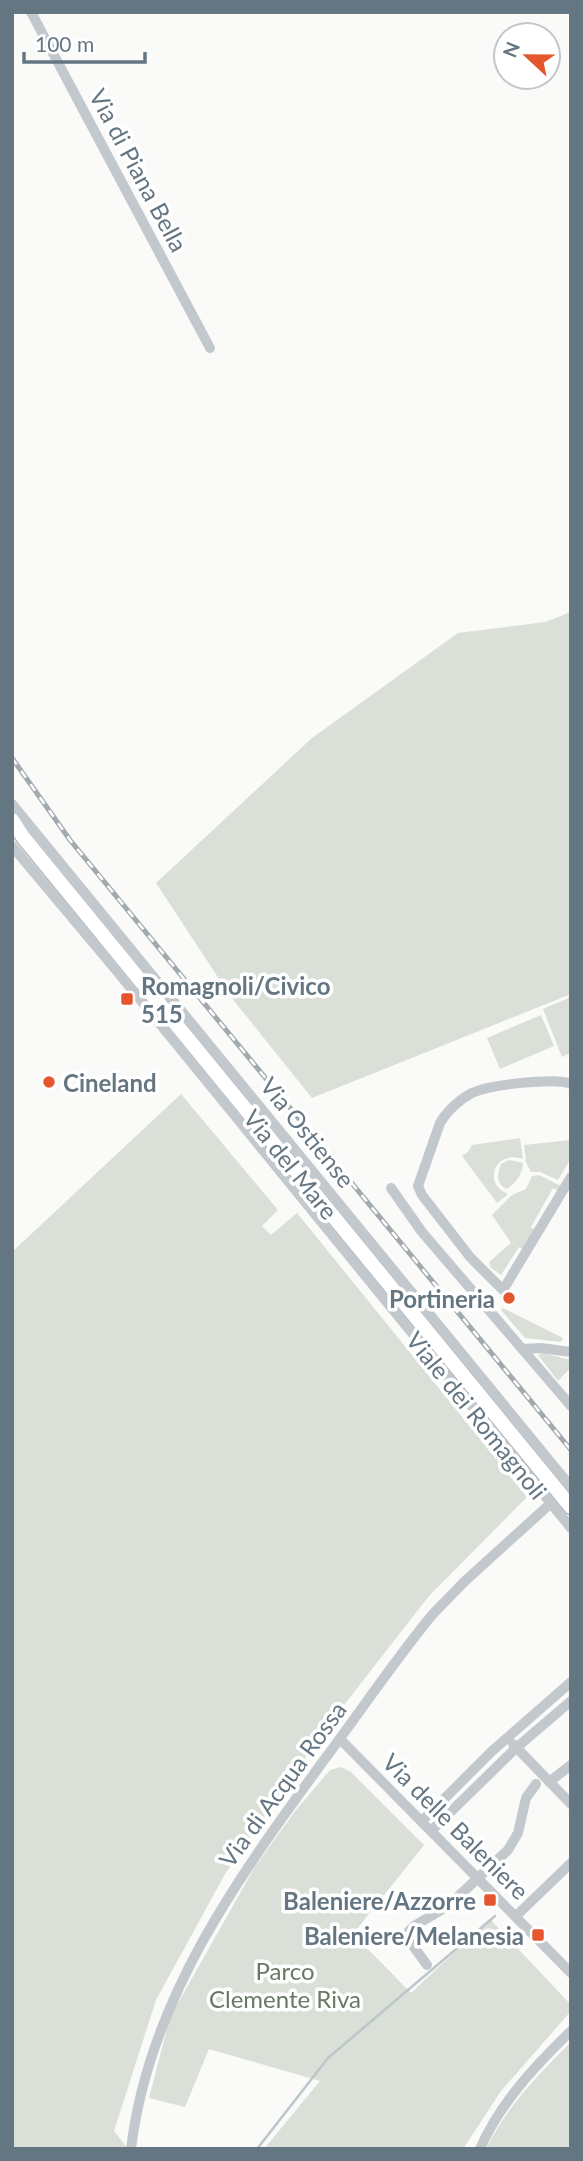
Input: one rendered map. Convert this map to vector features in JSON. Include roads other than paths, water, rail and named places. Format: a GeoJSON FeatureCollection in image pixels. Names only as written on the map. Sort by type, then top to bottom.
{"type":"FeatureCollection","features":[{"type":"Feature","properties":{"kind":"main road","name":"Via del Mare"},"geometry":{"type":"LineString","coordinates":[[12,820],[16,837],[571,1507]]}},
{"type":"Feature","properties":{"kind":"street","name":"Via di Piana Bella"},"geometry":{"type":"LineString","coordinates":[[31,12],[210,348]]}},
{"type":"Feature","properties":{"kind":"street","name":"Via Ostiense"},"geometry":{"type":"LineString","coordinates":[[12,804],[571,1487]]}},
{"type":"Feature","properties":{"kind":"street","name":"Viale dei Romagnoli"},"geometry":{"type":"LineString","coordinates":[[16,837],[124,980],[571,1528]]}},
{"type":"Feature","properties":{"kind":"street"},"geometry":{"type":"LineString","coordinates":[[571,1084],[557,1081],[503,1085],[468,1095],[442,1119],[418,1186],[470,1257],[522,1349],[571,1406]]}},
{"type":"Feature","properties":{"kind":"street"},"geometry":{"type":"LineString","coordinates":[[495,1299],[571,1177]]}},
{"type":"Feature","properties":{"kind":"street"},"geometry":{"type":"LineString","coordinates":[[391,1188],[413,1221],[495,1299]]}},
{"type":"Feature","properties":{"kind":"street"},"geometry":{"type":"LineString","coordinates":[[522,1349],[541,1348],[571,1352]]}},
{"type":"Feature","properties":{"kind":"street","name":"Via di Acqua Rossa"},"geometry":{"type":"LineString","coordinates":[[131,2145],[150,2057],[165,2015],[243,1872],[438,1608],[550,1504]]}},
{"type":"Feature","properties":{"kind":"street"},"geometry":{"type":"LineString","coordinates":[[422,1821],[506,1737],[571,1682]]}},
{"type":"Feature","properties":{"kind":"street"},"geometry":{"type":"LineString","coordinates":[[432,1830],[516,1748],[571,1702]]}},
{"type":"Feature","properties":{"kind":"street"},"geometry":{"type":"LineString","coordinates":[[506,1737],[571,1804]]}},
{"type":"Feature","properties":{"kind":"street","name":"Via delle Baleniere"},"geometry":{"type":"LineString","coordinates":[[340,1739],[571,1973]]}},
{"type":"Feature","properties":{"kind":"street"},"geometry":{"type":"LineString","coordinates":[[549,1782],[571,1765]]}},
{"type":"Feature","properties":{"kind":"street"},"geometry":{"type":"LineString","coordinates":[[427,1965],[410,1942],[409,1931],[444,1909],[513,1844],[526,1798],[536,1784]]}},
{"type":"Feature","properties":{"kind":"street"},"geometry":{"type":"LineString","coordinates":[[516,1916],[571,1863]]}},
{"type":"Feature","properties":{"kind":"street"},"geometry":{"type":"LineString","coordinates":[[480,2149],[513,2093],[571,2031]]}},
{"type":"Feature","properties":{"kind":"waterway"},"geometry":{"type":"LineString","coordinates":[[257,2149],[328,2058],[495,1916]]}},
{"type":"Feature","properties":{"kind":"railway"},"geometry":{"type":"LineString","coordinates":[[12,758],[70,840],[571,1450]]}},
{"type":"Feature","properties":{"kind":"place","name":"Romagnoli/Civico 515"},"geometry":{"type":"Point","coordinates":[127,999]}},
{"type":"Feature","properties":{"kind":"place","name":"Cineland"},"geometry":{"type":"Point","coordinates":[49,1082]}},
{"type":"Feature","properties":{"kind":"place","name":"Portineria"},"geometry":{"type":"Point","coordinates":[509,1298]}},
{"type":"Feature","properties":{"kind":"place","name":"Baleniere/Azzorre"},"geometry":{"type":"Point","coordinates":[490,1900]}},
{"type":"Feature","properties":{"kind":"place","name":"Baleniere/Melanesia"},"geometry":{"type":"Point","coordinates":[538,1935]}},
{"type":"Feature","properties":{"kind":"park label","name":"Parco Clemente Riva"},"geometry":{"type":"Point","coordinates":[285,1984]}}]}
